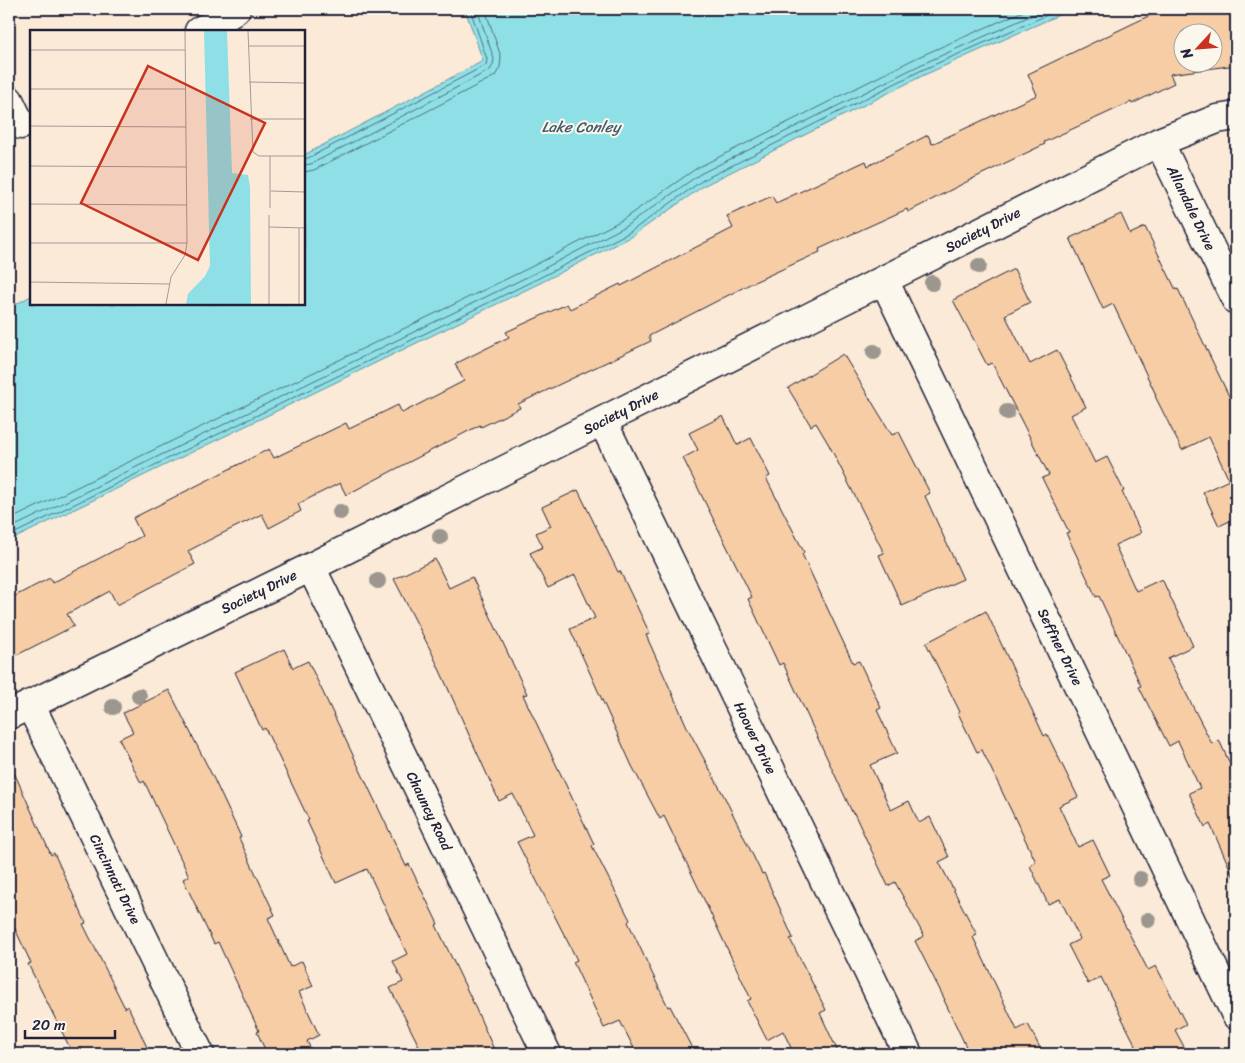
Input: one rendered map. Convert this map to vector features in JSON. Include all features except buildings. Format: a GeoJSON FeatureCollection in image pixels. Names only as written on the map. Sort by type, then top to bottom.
{"type":"FeatureCollection","features":[{"type":"Feature","properties":{"kind":"street"},"geometry":{"type":"LineString","coordinates":[[201,30],[223,19],[236,9]]}},
{"type":"Feature","properties":{"kind":"street"},"geometry":{"type":"LineString","coordinates":[[9,100],[20,125]]}},
{"type":"Feature","properties":{"kind":"street","name":"Society Drive"},"geometry":{"type":"LineString","coordinates":[[19,710],[603,422],[1159,142],[1217,119],[1236,116]]}},
{"type":"Feature","properties":{"kind":"street","name":"Allandale Drive"},"geometry":{"type":"LineString","coordinates":[[1159,142],[1236,300]]}},
{"type":"Feature","properties":{"kind":"street","name":"Seffner Drive"},"geometry":{"type":"LineString","coordinates":[[884,280],[1236,1015]]}},
{"type":"Feature","properties":{"kind":"street","name":"Hoover Drive"},"geometry":{"type":"LineString","coordinates":[[603,422],[908,1054]]}},
{"type":"Feature","properties":{"kind":"street","name":"Chauncy Road"},"geometry":{"type":"LineString","coordinates":[[311,567],[546,1054]]}},
{"type":"Feature","properties":{"kind":"street","name":"Cincinnati Drive"},"geometry":{"type":"LineString","coordinates":[[19,710],[200,1054]]}},
{"type":"Feature","properties":{"kind":"water","name":"Lake Conley"},"geometry":{"type":"Polygon","coordinates":[[[465,9],[1070,9],[924,75],[705,185],[632,236],[540,283],[9,541],[9,308],[30,297],[30,305],[305,305],[305,154],[483,61],[465,9]]]}}]}
